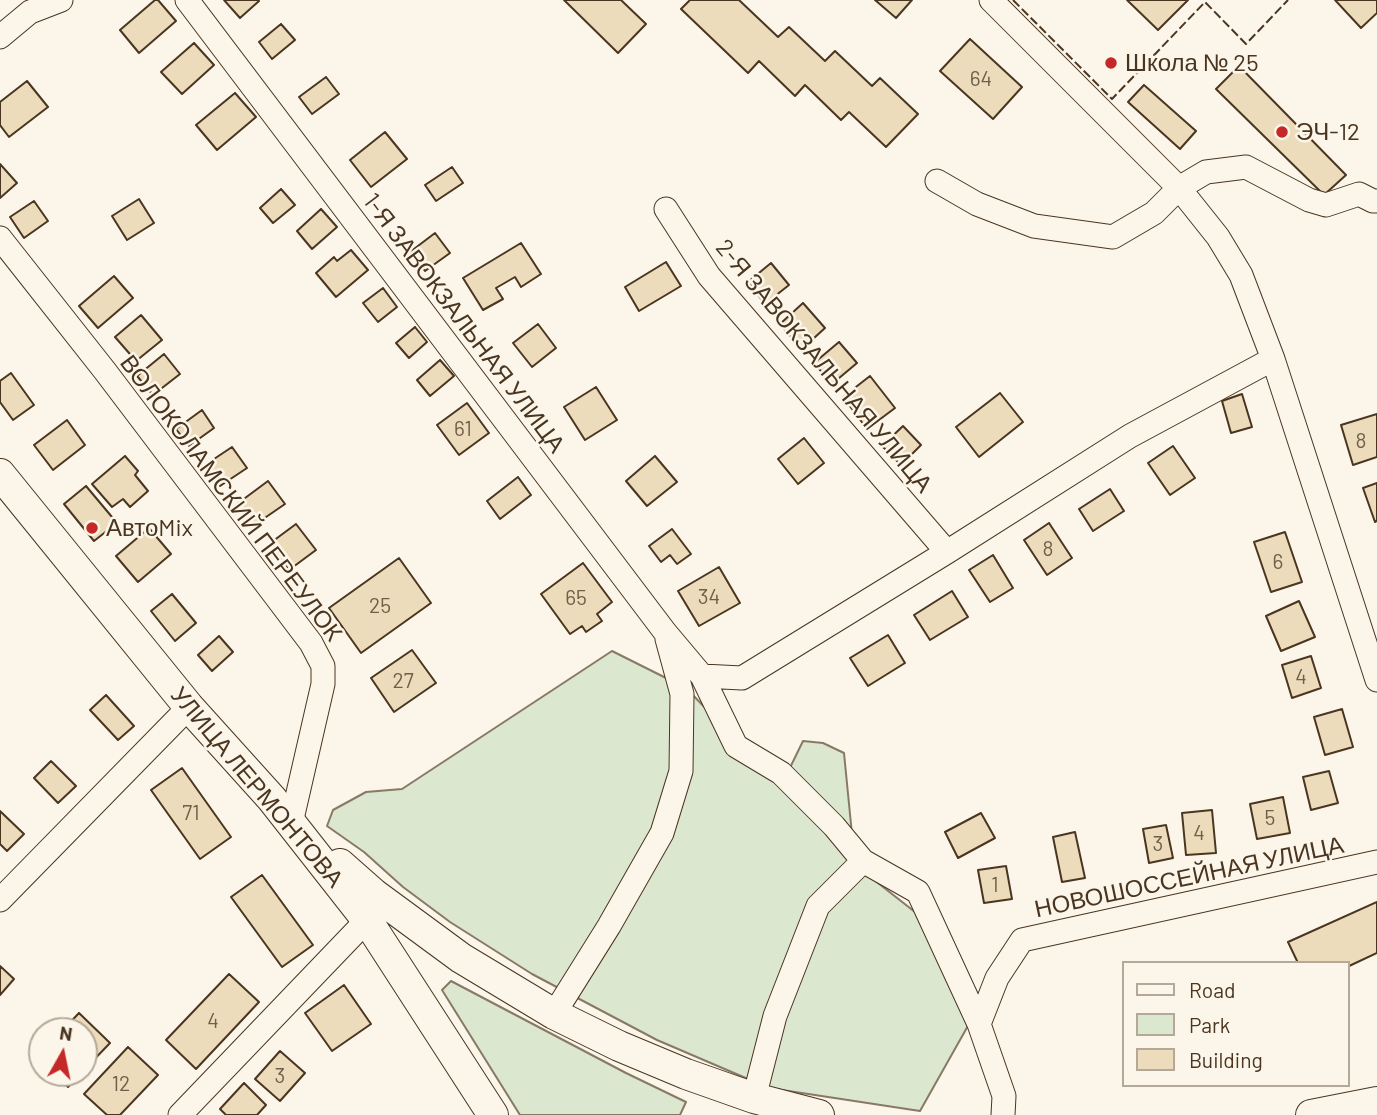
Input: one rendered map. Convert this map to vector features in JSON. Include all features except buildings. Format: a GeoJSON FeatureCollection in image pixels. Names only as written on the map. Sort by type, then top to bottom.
{"type":"FeatureCollection","features":[{"type":"Feature","properties":{"kind":"main road","name":"УЛИЦА ЛЕРМОНТОВА"},"geometry":{"type":"LineString","coordinates":[[0,474],[189,707],[282,809],[367,920],[489,1113]]}},
{"type":"Feature","properties":{"kind":"main road"},"geometry":{"type":"LineString","coordinates":[[282,809],[374,894],[417,927],[507,987],[554,1014],[630,1051],[686,1074],[754,1098],[819,1115]]}},
{"type":"Feature","properties":{"kind":"main road"},"geometry":{"type":"LineString","coordinates":[[1311,1115],[1375,1105]]}},
{"type":"Feature","properties":{"kind":"street"},"geometry":{"type":"LineString","coordinates":[[0,37],[30,12],[61,0]]}},
{"type":"Feature","properties":{"kind":"street","name":"1-Я ЗАВОКЗАЛЬНАЯ УЛИЦА"},"geometry":{"type":"LineString","coordinates":[[187,0],[665,632],[702,676],[736,746],[781,773],[834,826],[863,861]]}},
{"type":"Feature","properties":{"kind":"street"},"geometry":{"type":"LineString","coordinates":[[991,0],[1179,188],[1219,237],[1241,275],[1273,359],[1377,680]]}},
{"type":"Feature","properties":{"kind":"street"},"geometry":{"type":"LineString","coordinates":[[937,181],[977,204],[1034,226],[1112,237],[1154,213],[1179,188],[1206,172],[1245,167],[1309,200],[1326,205],[1359,194],[1377,201]]}},
{"type":"Feature","properties":{"kind":"street","name":"2-Я ЗАВОКЗАЛЬНАЯ УЛИЦА"},"geometry":{"type":"LineString","coordinates":[[666,209],[709,276],[947,552]]}},
{"type":"Feature","properties":{"kind":"street","name":"ВОЛОКОЛАМСКИЙ ПЕРЕУЛОК"},"geometry":{"type":"LineString","coordinates":[[0,238],[105,371],[311,643],[323,666],[323,684],[282,809]]}},
{"type":"Feature","properties":{"kind":"street"},"geometry":{"type":"LineString","coordinates":[[702,676],[742,678],[1130,436],[1273,359]]}},
{"type":"Feature","properties":{"kind":"street"},"geometry":{"type":"LineString","coordinates":[[554,1014],[609,926],[662,833],[681,771],[682,694],[665,632]]}},
{"type":"Feature","properties":{"kind":"street"},"geometry":{"type":"LineString","coordinates":[[0,900],[189,707]]}},
{"type":"Feature","properties":{"kind":"street"},"geometry":{"type":"LineString","coordinates":[[754,1098],[775,1016],[818,906],[863,861],[918,892],[979,1024],[1004,1096],[1003,1115]]}},
{"type":"Feature","properties":{"kind":"street","name":"НОВОШОССЕЙНАЯ УЛИЦА"},"geometry":{"type":"LineString","coordinates":[[979,1024],[997,978],[1022,940],[1377,862]]}},
{"type":"Feature","properties":{"kind":"street"},"geometry":{"type":"LineString","coordinates":[[180,1115],[367,920]]}},
{"type":"Feature","properties":{"kind":"green space"},"geometry":{"type":"Polygon","coordinates":[[[612,651],[686,688],[784,780],[803,741],[823,743],[844,753],[855,865],[915,912],[969,1024],[920,1111],[769,1088],[657,1040],[532,974],[450,922],[403,887],[364,852],[327,826],[333,810],[366,792],[402,789],[612,651]]]}},
{"type":"Feature","properties":{"kind":"green space"},"geometry":{"type":"Polygon","coordinates":[[[451,981],[686,1102],[680,1115],[520,1115],[442,990],[451,981]]]}},
{"type":"Feature","properties":{"kind":"fence"},"geometry":{"type":"LineString","coordinates":[[1013,0],[1112,99],[1205,2],[1246,44],[1288,0]]}},
{"type":"Feature","properties":{"kind":"place","name":"Школа № 25"},"geometry":{"type":"Point","coordinates":[1111,63]}},
{"type":"Feature","properties":{"kind":"place","name":"ЭЧ-12"},"geometry":{"type":"Point","coordinates":[1282,132]}},
{"type":"Feature","properties":{"kind":"place","name":"АвтоMix"},"geometry":{"type":"Point","coordinates":[92,528]}}]}
